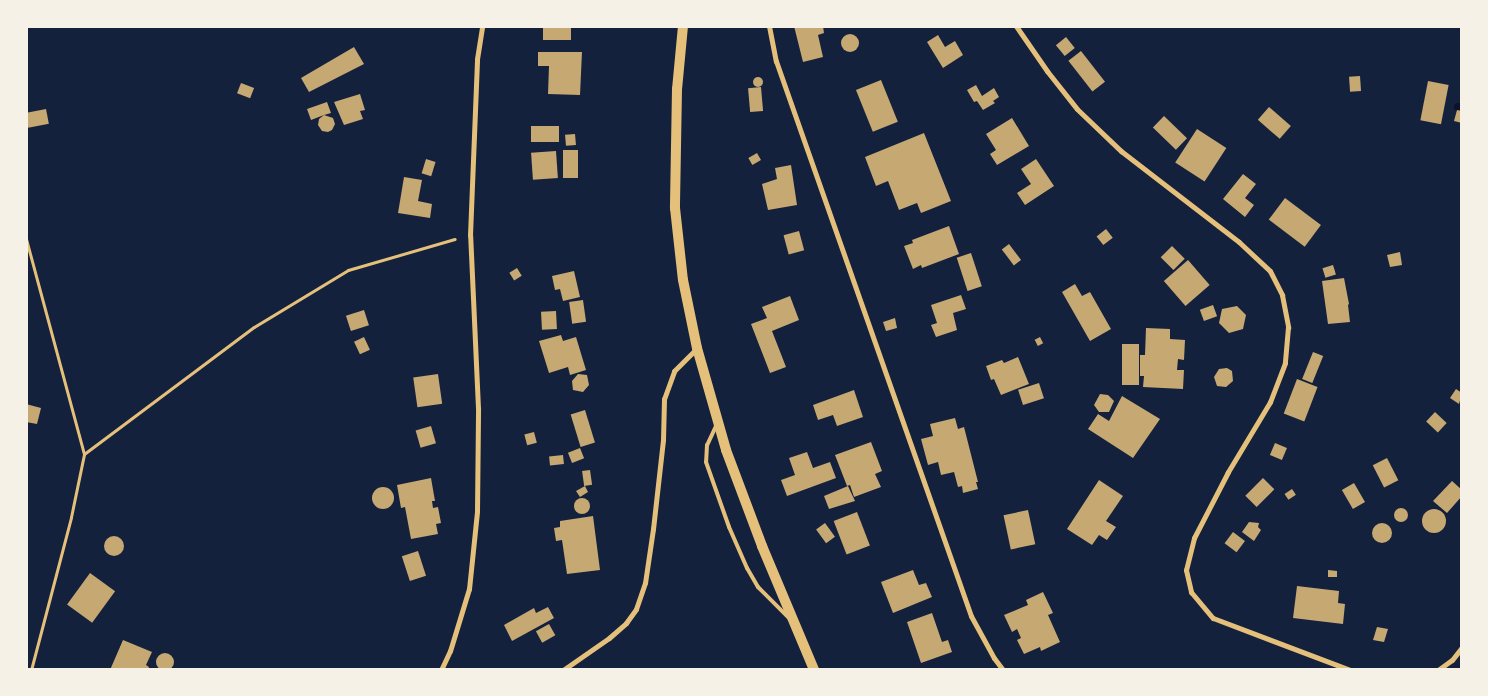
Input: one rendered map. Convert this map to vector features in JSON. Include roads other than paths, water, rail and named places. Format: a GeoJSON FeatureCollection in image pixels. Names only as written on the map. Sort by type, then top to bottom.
{"type":"FeatureCollection","features":[{"type":"Feature","properties":{"kind":"main road"},"geometry":{"type":"LineString","coordinates":[[683,26],[677,89],[675,208],[683,280],[697,348],[718,422],[759,537],[814,670]]}},
{"type":"Feature","properties":{"kind":"street"},"geometry":{"type":"LineString","coordinates":[[441,670],[450,652],[469,589],[477,511],[478,408],[470,235],[478,59],[482,26]]}},
{"type":"Feature","properties":{"kind":"street"},"geometry":{"type":"LineString","coordinates":[[769,26],[776,61],[970,616],[1003,670]]}},
{"type":"Feature","properties":{"kind":"street"},"geometry":{"type":"LineString","coordinates":[[1016,26],[1047,71],[1077,109],[1121,151],[1239,242],[1270,271],[1282,295],[1288,327],[1285,363],[1270,402],[1228,472],[1194,538],[1186,570],[1191,592],[1213,618],[1350,670]]}},
{"type":"Feature","properties":{"kind":"street"},"geometry":{"type":"LineString","coordinates":[[564,670],[609,638],[626,623],[636,609],[645,583],[653,529],[663,440],[664,399],[674,371],[697,348]]}},
{"type":"Feature","properties":{"kind":"street"},"geometry":{"type":"LineString","coordinates":[[1438,670],[1452,660],[1462,647]]}},
{"type":"Feature","properties":{"kind":"lane"},"geometry":{"type":"LineString","coordinates":[[718,422],[707,445],[706,462],[729,527],[746,568],[758,587],[795,623]]}}]}
